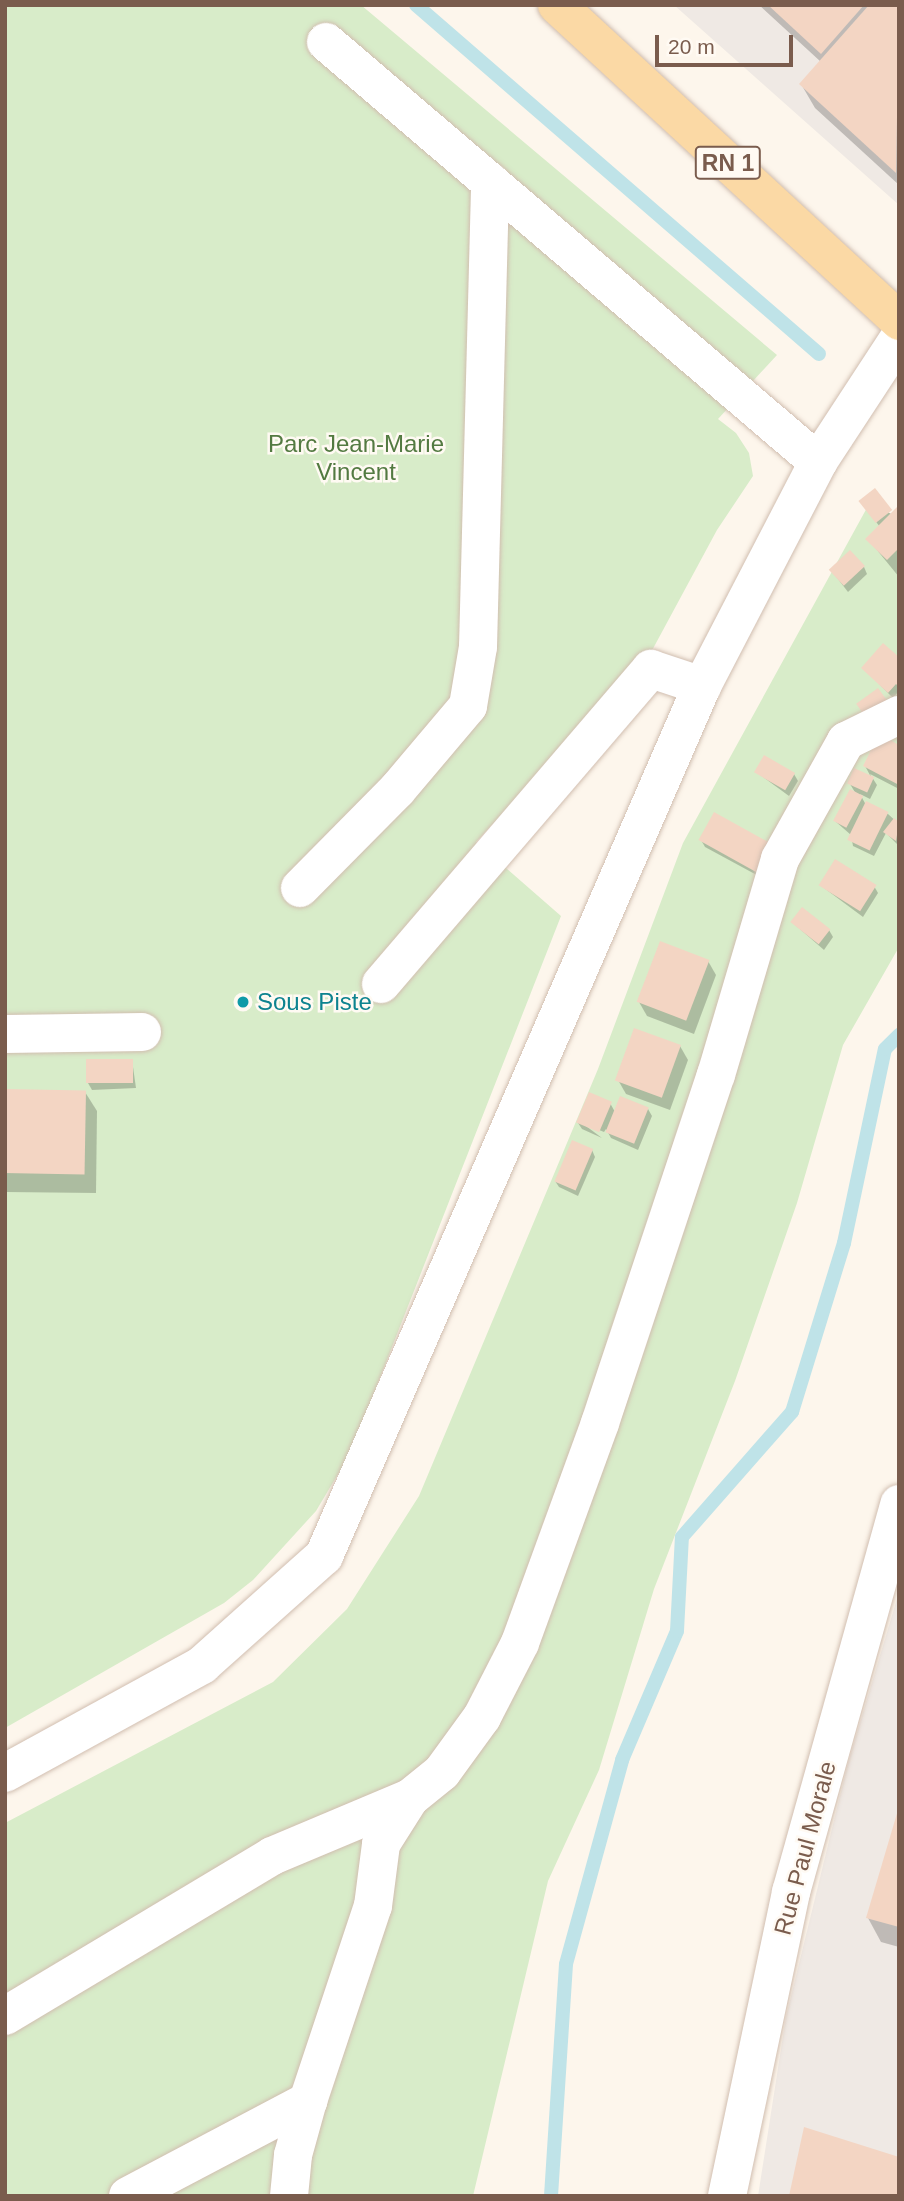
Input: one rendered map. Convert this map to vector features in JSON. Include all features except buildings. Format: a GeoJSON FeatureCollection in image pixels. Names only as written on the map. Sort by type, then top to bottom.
{"type":"FeatureCollection","features":[{"type":"Feature","properties":{"kind":"main road","name":"RN 1"},"geometry":{"type":"LineString","coordinates":[[558,5],[899,321]]}},
{"type":"Feature","properties":{"kind":"street"},"geometry":{"type":"LineString","coordinates":[[326,42],[818,462]]}},
{"type":"Feature","properties":{"kind":"street"},"geometry":{"type":"LineString","coordinates":[[300,888],[397,790],[468,706],[478,647],[490,182]]}},
{"type":"Feature","properties":{"kind":"street"},"geometry":{"type":"LineString","coordinates":[[5,1773],[202,1665],[324,1556],[702,686],[818,462],[899,338]]}},
{"type":"Feature","properties":{"kind":"street"},"geometry":{"type":"LineString","coordinates":[[381,984],[651,668],[702,686]]}},
{"type":"Feature","properties":{"kind":"street"},"geometry":{"type":"LineString","coordinates":[[5,2016],[272,1856],[410,1798],[442,1772],[482,1717],[520,1643],[600,1423],[712,1088],[780,859],[846,741],[899,715]]}},
{"type":"Feature","properties":{"kind":"street"},"geometry":{"type":"LineString","coordinates":[[5,1034],[142,1032]]}},
{"type":"Feature","properties":{"kind":"street","name":"Rue Paul Morale"},"geometry":{"type":"LineString","coordinates":[[727,2196],[791,1892],[899,1504]]}},
{"type":"Feature","properties":{"kind":"street"},"geometry":{"type":"LineString","coordinates":[[289,2196],[293,2155],[308,2101],[373,1906],[381,1844],[410,1798]]}},
{"type":"Feature","properties":{"kind":"street"},"geometry":{"type":"LineString","coordinates":[[128,2196],[308,2101]]}},
{"type":"Feature","properties":{"kind":"shaded area"},"geometry":{"type":"Polygon","coordinates":[[[674,5],[899,5],[899,205],[674,5]]]}},
{"type":"Feature","properties":{"kind":"shaded area"},"geometry":{"type":"Polygon","coordinates":[[[899,1592],[899,2196],[758,2196],[786,2017],[848,1763],[899,1592]]]}},
{"type":"Feature","properties":{"kind":"green space","name":"Parc Jean-Marie Vincent"},"geometry":{"type":"Polygon","coordinates":[[[5,5],[361,5],[777,355],[718,419],[736,433],[749,453],[753,476],[717,530],[649,656],[476,842],[561,916],[350,1454],[316,1511],[253,1580],[224,1603],[5,1728],[5,5]]]}},
{"type":"Feature","properties":{"kind":"green space"},"geometry":{"type":"Polygon","coordinates":[[[874,495],[899,524],[899,947],[843,1045],[797,1203],[735,1381],[654,1589],[599,1770],[548,1881],[473,2196],[5,2196],[5,1823],[273,1682],[347,1609],[419,1496],[598,1069],[683,843],[874,495]]]}},
{"type":"Feature","properties":{"kind":"waterway"},"geometry":{"type":"LineString","coordinates":[[416,5],[819,354]]}},
{"type":"Feature","properties":{"kind":"waterway"},"geometry":{"type":"LineString","coordinates":[[551,2196],[566,1964],[622,1760],[677,1631],[682,1537],[792,1412],[844,1243],[885,1049],[899,1035]]}},
{"type":"Feature","properties":{"kind":"place","name":"Sous Piste"},"geometry":{"type":"Point","coordinates":[243,1002]}}]}
